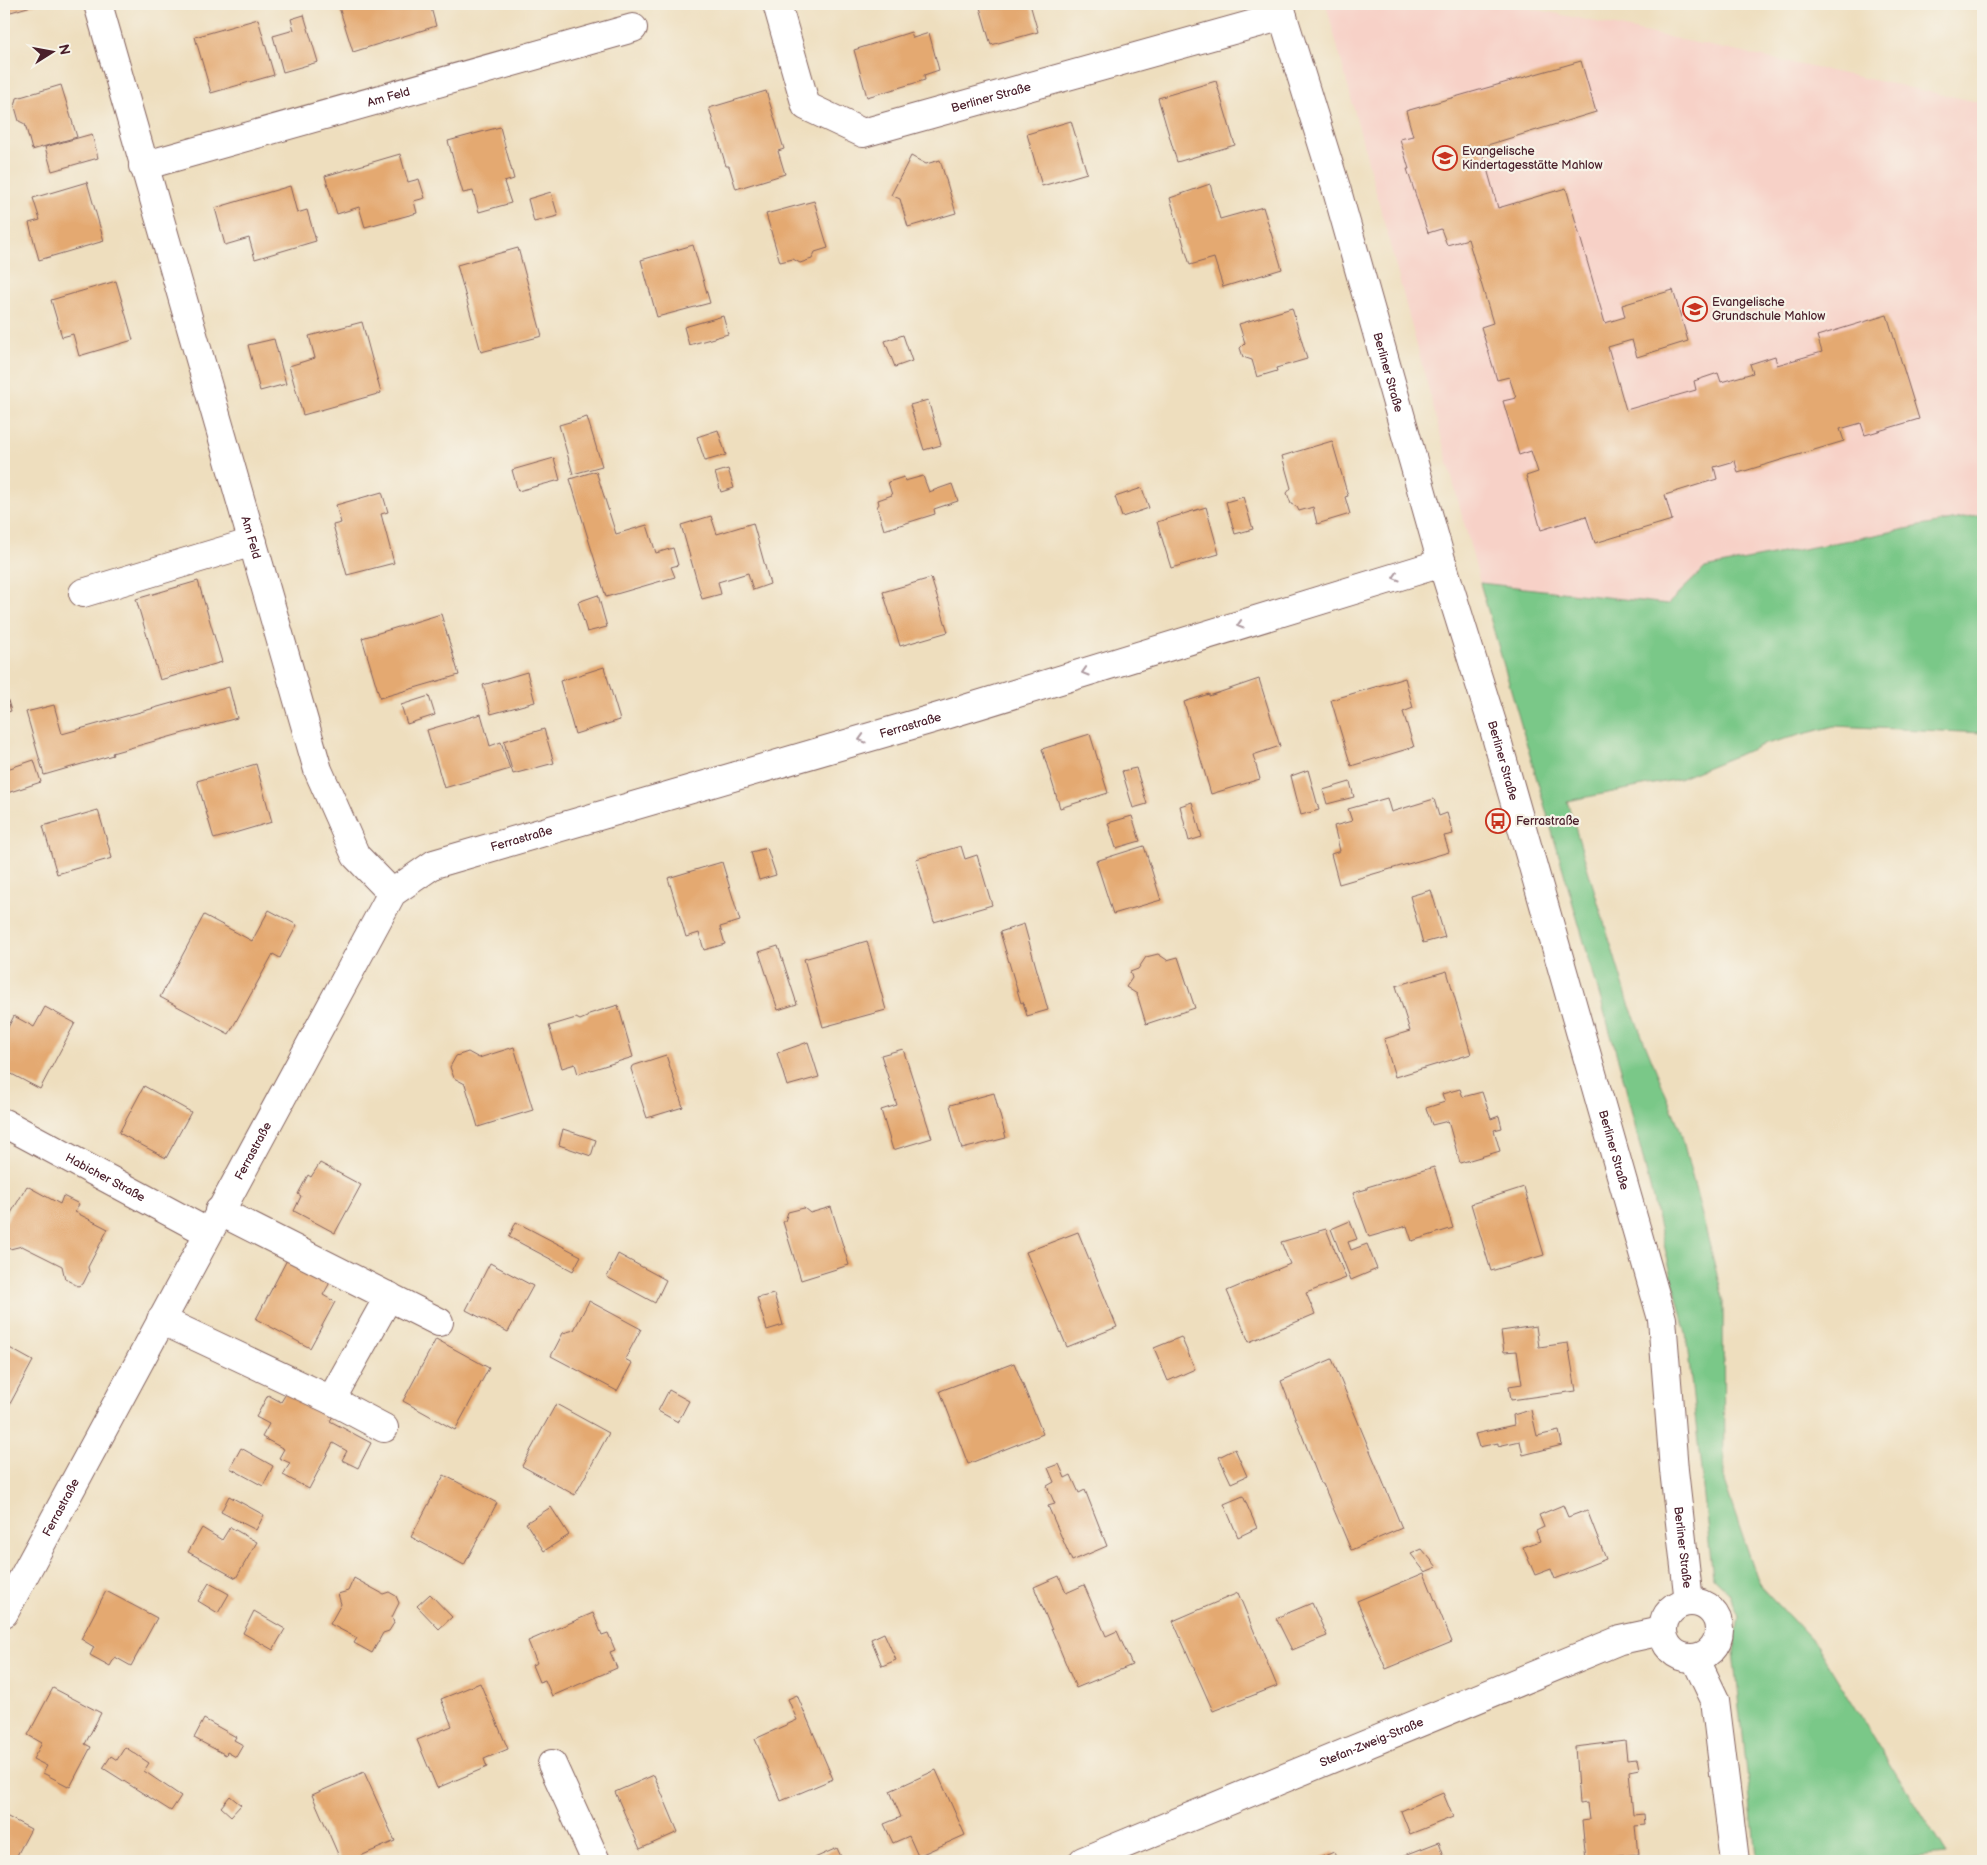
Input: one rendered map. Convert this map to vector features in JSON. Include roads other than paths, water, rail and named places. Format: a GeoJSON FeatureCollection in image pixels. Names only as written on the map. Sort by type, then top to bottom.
{"type":"FeatureCollection","features":[{"type":"Feature","properties":{"kind":"street","name":"Am Feld"},"geometry":{"type":"LineString","coordinates":[[98,4],[318,770],[356,856],[392,893]]}},
{"type":"Feature","properties":{"kind":"street","name":"Berliner Straße"},"geometry":{"type":"LineString","coordinates":[[777,4],[806,106],[863,133],[1281,10],[1337,190],[1442,563],[1511,790],[1662,1319],[1674,1470],[1689,1602]]}},
{"type":"Feature","properties":{"kind":"street","name":"Am Feld"},"geometry":{"type":"LineString","coordinates":[[144,166],[633,28]]}},
{"type":"Feature","properties":{"kind":"street"},"geometry":{"type":"LineString","coordinates":[[82,593],[252,542]]}},
{"type":"Feature","properties":{"kind":"street","name":"Ferrastraße"},"geometry":{"type":"LineString","coordinates":[[4,1613],[392,893],[434,864],[939,717],[1442,563]]}},
{"type":"Feature","properties":{"kind":"street","name":"Habicher Straße"},"geometry":{"type":"LineString","coordinates":[[4,1123],[214,1222],[389,1296],[439,1322]]}},
{"type":"Feature","properties":{"kind":"street"},"geometry":{"type":"LineString","coordinates":[[330,1400],[389,1296]]}},
{"type":"Feature","properties":{"kind":"street"},"geometry":{"type":"LineString","coordinates":[[161,1320],[330,1400],[384,1428]]}},
{"type":"Feature","properties":{"kind":"street","name":"Berliner Straße"},"geometry":{"type":"LineString","coordinates":[[1662,1631],[1671,1610],[1679,1604],[1689,1602],[1704,1605],[1719,1623],[1720,1631],[1715,1646],[1710,1652],[1695,1658]]}},
{"type":"Feature","properties":{"kind":"street"},"geometry":{"type":"LineString","coordinates":[[1662,1631],[1672,1651],[1687,1658],[1695,1658],[1715,1700],[1735,1861]]}},
{"type":"Feature","properties":{"kind":"street","name":"Stefan-Zweig-Straße"},"geometry":{"type":"LineString","coordinates":[[1083,1861],[1620,1640],[1662,1631]]}},
{"type":"Feature","properties":{"kind":"street"},"geometry":{"type":"LineString","coordinates":[[552,1764],[596,1861]]}},
{"type":"Feature","properties":{"kind":"place","name":"Evangelische Kindertagesstätte Mahlow"},"geometry":{"type":"Point","coordinates":[1445,158]}},
{"type":"Feature","properties":{"kind":"place","name":"Evangelische Grundschule Mahlow"},"geometry":{"type":"Point","coordinates":[1695,309]}},
{"type":"Feature","properties":{"kind":"place","name":"Ferrastraße"},"geometry":{"type":"Point","coordinates":[1498,821]}}]}
